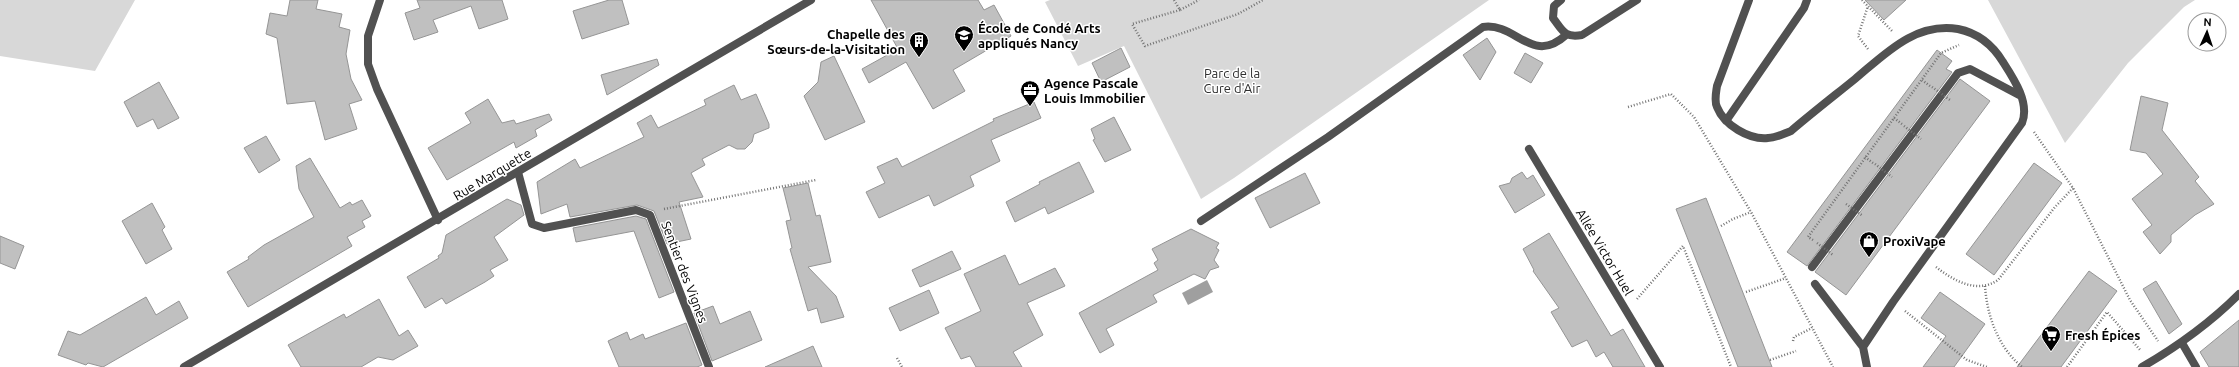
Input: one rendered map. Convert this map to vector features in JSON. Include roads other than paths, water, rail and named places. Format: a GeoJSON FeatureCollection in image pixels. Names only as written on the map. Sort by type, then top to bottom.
{"type":"FeatureCollection","features":[{"type":"Feature","properties":{"kind":"street"},"geometry":{"type":"LineString","coordinates":[[380,0],[368,36],[368,64],[377,89],[438,220]]}},
{"type":"Feature","properties":{"kind":"street","name":"Rue Marquette"},"geometry":{"type":"LineString","coordinates":[[184,367],[438,220],[811,0]]}},
{"type":"Feature","properties":{"kind":"street"},"geometry":{"type":"LineString","coordinates":[[1561,0],[1554,6],[1553,18],[1566,35]]}},
{"type":"Feature","properties":{"kind":"street"},"geometry":{"type":"LineString","coordinates":[[1200,220],[1328,137],[1483,27],[1492,25],[1537,47],[1547,46],[1557,42],[1566,35],[1582,35],[1637,0]]}},
{"type":"Feature","properties":{"kind":"street"},"geometry":{"type":"LineString","coordinates":[[1749,0],[1717,86],[1717,107],[1726,121],[1753,136],[1766,138],[1777,137],[1791,131],[1877,60],[1902,42],[1932,28],[1950,28],[1977,34],[1986,41],[1999,56],[2012,76],[2021,96],[2025,110],[2022,123],[1924,258],[1863,347]]}},
{"type":"Feature","properties":{"kind":"street"},"geometry":{"type":"LineString","coordinates":[[1726,121],[1804,8],[1807,0]]}},
{"type":"Feature","properties":{"kind":"street"},"geometry":{"type":"LineString","coordinates":[[1812,267],[1958,73],[1970,69],[2021,96]]}},
{"type":"Feature","properties":{"kind":"street","name":"Allée Victor Huel"},"geometry":{"type":"LineString","coordinates":[[1529,149],[1660,367]]}},
{"type":"Feature","properties":{"kind":"street","name":"Sentier des Vignes"},"geometry":{"type":"LineString","coordinates":[[518,172],[532,224],[537,228],[544,228],[636,210],[646,212],[650,215],[709,367]]}},
{"type":"Feature","properties":{"kind":"street"},"geometry":{"type":"LineString","coordinates":[[1815,284],[1863,347],[1867,367]]}},
{"type":"Feature","properties":{"kind":"street"},"geometry":{"type":"LineString","coordinates":[[2142,367],[2182,343],[2209,323],[2239,294]]}},
{"type":"Feature","properties":{"kind":"street"},"geometry":{"type":"LineString","coordinates":[[2182,343],[2196,367]]}},
{"type":"Feature","properties":{"kind":"place","name":"École de Condé Arts appliqués Nancy"},"geometry":{"type":"Point","coordinates":[964,52]}},
{"type":"Feature","properties":{"kind":"place","name":"Chapelle des Sœurs-de-la-Visitation"},"geometry":{"type":"Point","coordinates":[919,58]}},
{"type":"Feature","properties":{"kind":"place","name":"Agence Pascale Louis Immobilier"},"geometry":{"type":"Point","coordinates":[1030,107]}},
{"type":"Feature","properties":{"kind":"place","name":"ProxiVape"},"geometry":{"type":"Point","coordinates":[1869,258]}},
{"type":"Feature","properties":{"kind":"place","name":"Fresh Épices"},"geometry":{"type":"Point","coordinates":[2051,352]}},
{"type":"Feature","properties":{"kind":"park label","name":"Parc de la Cure d'Air"},"geometry":{"type":"Point","coordinates":[1232,80]}}]}
